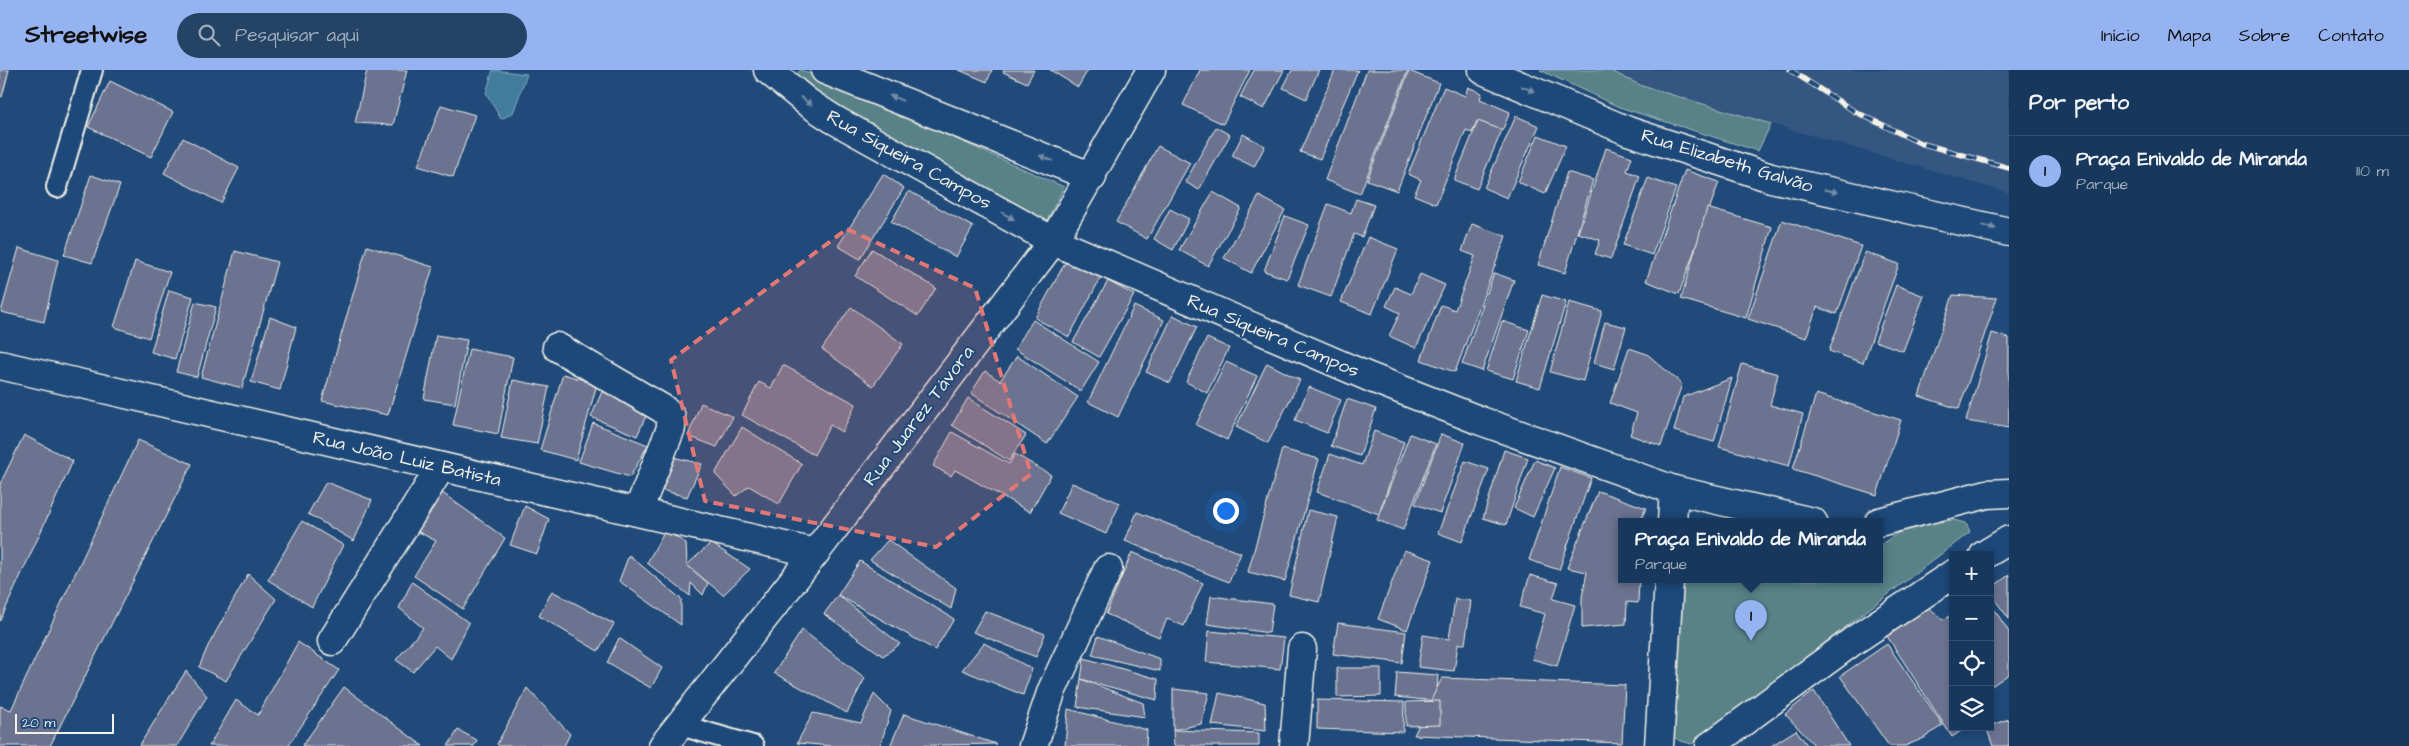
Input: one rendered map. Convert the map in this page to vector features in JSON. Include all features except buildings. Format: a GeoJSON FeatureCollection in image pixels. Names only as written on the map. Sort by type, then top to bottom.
{"type":"FeatureCollection","features":[{"type":"Feature","properties":{"kind":"street","name":"Rua Siqueira Campos"},"geometry":{"type":"LineString","coordinates":[[768,70],[807,102],[833,119],[1053,241],[1377,380],[1480,421],[1674,490],[1796,518]]}},
{"type":"Feature","properties":{"kind":"street"},"geometry":{"type":"LineString","coordinates":[[825,70],[1092,177]]}},
{"type":"Feature","properties":{"kind":"street","name":"Rua Juarez Távora"},"geometry":{"type":"LineString","coordinates":[[663,746],[815,553],[1053,241],[1092,177],[1151,70]]}},
{"type":"Feature","properties":{"kind":"street","name":"Rua Elizabeth Galvão"},"geometry":{"type":"LineString","coordinates":[[1483,70],[1628,131],[1771,178],[2009,232]]}},
{"type":"Feature","properties":{"kind":"street"},"geometry":{"type":"LineString","coordinates":[[557,347],[663,409],[671,417],[671,428],[638,511]]}},
{"type":"Feature","properties":{"kind":"street","name":"Rua João Luiz Batista"},"geometry":{"type":"LineString","coordinates":[[0,365],[815,553]]}},
{"type":"Feature","properties":{"kind":"street"},"geometry":{"type":"LineString","coordinates":[[332,641],[441,467]]}},
{"type":"Feature","properties":{"kind":"street"},"geometry":{"type":"LineString","coordinates":[[1672,518],[1674,490]]}},
{"type":"Feature","properties":{"kind":"street"},"geometry":{"type":"LineString","coordinates":[[1883,521],[1987,494],[2009,493]]}},
{"type":"Feature","properties":{"kind":"street"},"geometry":{"type":"LineString","coordinates":[[1991,551],[2009,540]]}},
{"type":"Feature","properties":{"kind":"street"},"geometry":{"type":"LineString","coordinates":[[1033,746],[1052,690],[1108,569]]}},
{"type":"Feature","properties":{"kind":"street"},"geometry":{"type":"LineString","coordinates":[[1710,746],[1853,642],[1949,577]]}},
{"type":"Feature","properties":{"kind":"street"},"geometry":{"type":"LineString","coordinates":[[1659,746],[1669,583]]}},
{"type":"Feature","properties":{"kind":"street"},"geometry":{"type":"LineString","coordinates":[[1294,746],[1302,649]]}},
{"type":"Feature","properties":{"kind":"lane"},"geometry":{"type":"LineString","coordinates":[[57,187],[92,70]]}},
{"type":"Feature","properties":{"kind":"lane"},"geometry":{"type":"LineString","coordinates":[[680,725],[753,746]]}},
{"type":"Feature","properties":{"kind":"highlighted area"},"geometry":{"type":"Polygon","coordinates":[[[847,229],[975,288],[1031,474],[936,547],[705,501],[671,360],[847,229]]]}},
{"type":"Feature","properties":{"kind":"shaded area"},"geometry":{"type":"Polygon","coordinates":[[[493,70],[527,74],[513,113],[501,119],[486,93],[493,70]]]}},
{"type":"Feature","properties":{"kind":"shaded area"},"geometry":{"type":"Polygon","coordinates":[[[1609,70],[2009,70],[2009,193],[1642,86],[1609,70]]]}},
{"type":"Feature","properties":{"kind":"green space"},"geometry":{"type":"Polygon","coordinates":[[[801,70],[1064,187],[1044,226],[799,82],[794,76],[801,70]]]}},
{"type":"Feature","properties":{"kind":"green space"},"geometry":{"type":"Polygon","coordinates":[[[1540,70],[1609,70],[1642,86],[1771,124],[1758,151],[1619,107],[1540,70]]]}},
{"type":"Feature","properties":{"kind":"green space"},"geometry":{"type":"Polygon","coordinates":[[[1954,520],[1966,523],[1970,532],[1692,744],[1669,735],[1680,583],[1883,583],[1883,543],[1911,524],[1954,520]]]}},
{"type":"Feature","properties":{"kind":"railway"},"geometry":{"type":"LineString","coordinates":[[1790,70],[1854,111],[1920,143],[2009,168]]}},
{"type":"Feature","properties":{"kind":"place","name":"Praça Enivaldo de Miranda"},"geometry":{"type":"Point","coordinates":[1751,641]}}]}
